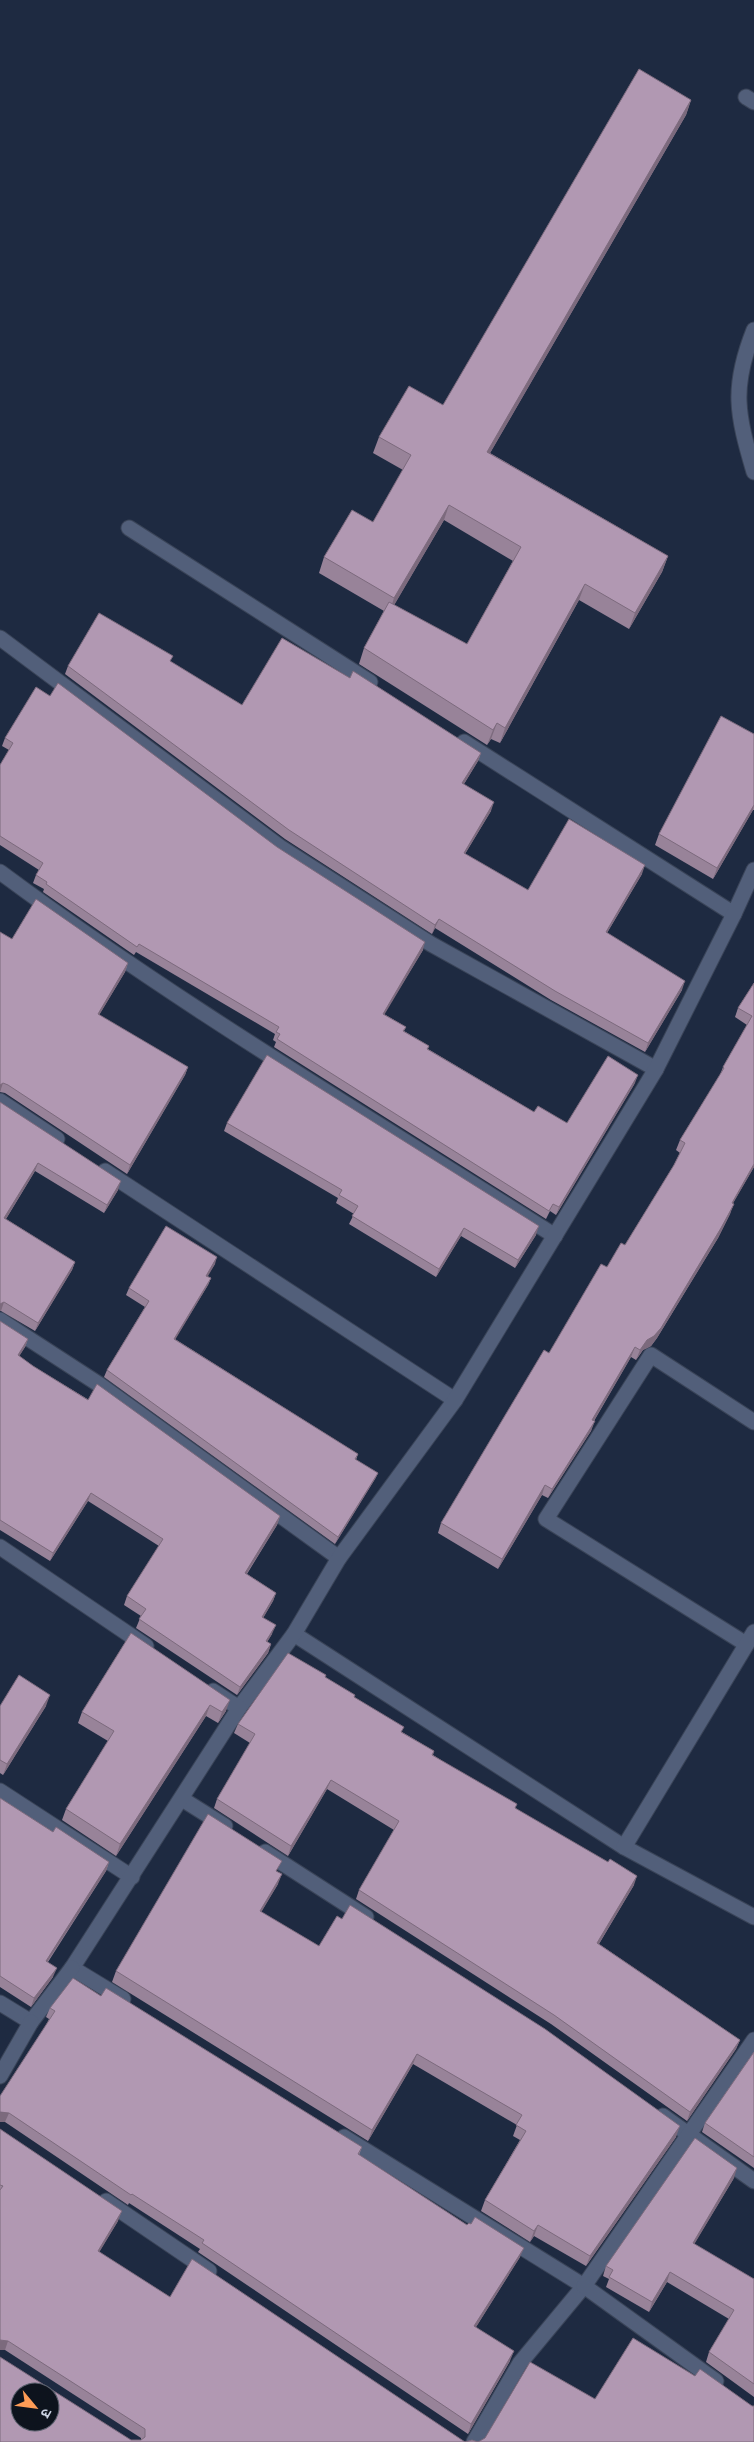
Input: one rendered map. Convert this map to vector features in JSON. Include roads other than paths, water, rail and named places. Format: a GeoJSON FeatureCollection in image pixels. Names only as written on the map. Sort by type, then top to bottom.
{"type":"FeatureCollection","features":[{"type":"Feature","properties":{"kind":"street"},"geometry":{"type":"LineString","coordinates":[[754,330],[743,359],[737,394],[740,426],[754,472]]}},
{"type":"Feature","properties":{"kind":"street"},"geometry":{"type":"LineString","coordinates":[[129,528],[381,689]]}},
{"type":"Feature","properties":{"kind":"street"},"geometry":{"type":"LineString","coordinates":[[0,638],[280,848],[431,944],[656,1069]]}},
{"type":"Feature","properties":{"kind":"street"},"geometry":{"type":"LineString","coordinates":[[448,732],[734,914]]}},
{"type":"Feature","properties":{"kind":"street"},"geometry":{"type":"LineString","coordinates":[[0,2076],[31,2022],[72,1968],[239,1708],[294,1634],[339,1558],[455,1400],[656,1069],[754,870]]}},
{"type":"Feature","properties":{"kind":"street"},"geometry":{"type":"LineString","coordinates":[[0,872],[263,1053],[370,1118],[555,1236]]}},
{"type":"Feature","properties":{"kind":"street"},"geometry":{"type":"LineString","coordinates":[[0,1101],[66,1145]]}},
{"type":"Feature","properties":{"kind":"street"},"geometry":{"type":"LineString","coordinates":[[90,1162],[455,1400]]}},
{"type":"Feature","properties":{"kind":"street"},"geometry":{"type":"LineString","coordinates":[[0,1320],[100,1385],[339,1558]]}},
{"type":"Feature","properties":{"kind":"street"},"geometry":{"type":"LineString","coordinates":[[624,1847],[750,1638],[546,1519],[651,1354],[754,1422]]}},
{"type":"Feature","properties":{"kind":"street"},"geometry":{"type":"LineString","coordinates":[[0,1547],[156,1653]]}},
{"type":"Feature","properties":{"kind":"street"},"geometry":{"type":"LineString","coordinates":[[294,1634],[624,1847],[754,1918]]}},
{"type":"Feature","properties":{"kind":"street"},"geometry":{"type":"LineString","coordinates":[[198,1681],[239,1708]]}},
{"type":"Feature","properties":{"kind":"street"},"geometry":{"type":"LineString","coordinates":[[0,1791],[132,1877]]}},
{"type":"Feature","properties":{"kind":"street"},"geometry":{"type":"LineString","coordinates":[[182,1799],[240,1836]]}},
{"type":"Feature","properties":{"kind":"street"},"geometry":{"type":"LineString","coordinates":[[256,1846],[380,1926]]}},
{"type":"Feature","properties":{"kind":"street"},"geometry":{"type":"LineString","coordinates":[[72,1968],[140,2009]]}},
{"type":"Feature","properties":{"kind":"street"},"geometry":{"type":"LineString","coordinates":[[0,2003],[31,2022]]}},
{"type":"Feature","properties":{"kind":"street"},"geometry":{"type":"LineString","coordinates":[[474,2442],[520,2363],[584,2286],[754,2040]]}},
{"type":"Feature","properties":{"kind":"street"},"geometry":{"type":"LineString","coordinates":[[649,2107],[754,2181]]}},
{"type":"Feature","properties":{"kind":"street"},"geometry":{"type":"LineString","coordinates":[[332,2130],[584,2286],[730,2390]]}},
{"type":"Feature","properties":{"kind":"street"},"geometry":{"type":"LineString","coordinates":[[91,2192],[223,2281]]}}]}
